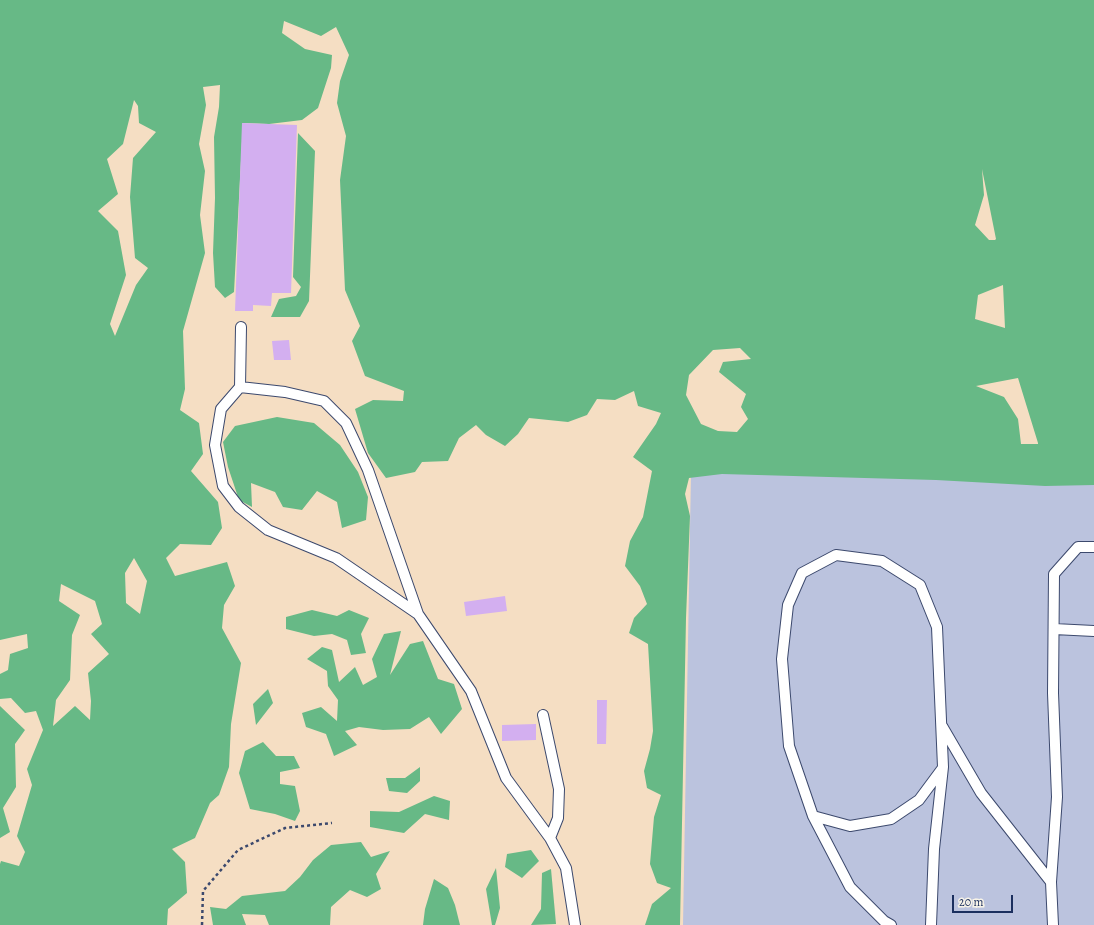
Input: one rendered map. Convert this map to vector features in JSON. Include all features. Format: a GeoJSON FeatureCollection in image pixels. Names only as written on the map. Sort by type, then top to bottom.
{"type":"FeatureCollection","features":[{"type":"Feature","properties":{"kind":"lane"},"geometry":{"type":"LineString","coordinates":[[241,327],[240,387],[221,409],[215,445],[223,486],[239,507],[268,530],[336,558],[418,614]]}},
{"type":"Feature","properties":{"kind":"lane"},"geometry":{"type":"LineString","coordinates":[[240,387],[285,392],[324,401],[346,423],[368,470],[418,614],[471,691],[506,778],[550,838],[566,868],[575,925]]}},
{"type":"Feature","properties":{"kind":"lane"},"geometry":{"type":"LineString","coordinates":[[1053,925],[1051,882],[1057,797],[1053,693],[1054,574],[1078,547],[1094,547]]}},
{"type":"Feature","properties":{"kind":"lane"},"geometry":{"type":"LineString","coordinates":[[891,925],[884,921],[850,888],[813,816],[789,746],[782,659],[788,605],[802,573],[836,555],[882,561],[920,585],[938,627],[943,767],[934,849],[931,925]]}},
{"type":"Feature","properties":{"kind":"lane"},"geometry":{"type":"LineString","coordinates":[[1054,629],[1094,631]]}},
{"type":"Feature","properties":{"kind":"lane"},"geometry":{"type":"LineString","coordinates":[[543,715],[559,789],[558,818],[550,838]]}},
{"type":"Feature","properties":{"kind":"lane"},"geometry":{"type":"LineString","coordinates":[[941,724],[981,793],[1051,882]]}},
{"type":"Feature","properties":{"kind":"lane"},"geometry":{"type":"LineString","coordinates":[[813,816],[850,826],[891,819],[919,800],[943,767]]}},
{"type":"Feature","properties":{"kind":"path"},"geometry":{"type":"LineString","coordinates":[[202,925],[203,891],[238,850],[285,828],[332,823]]}},
{"type":"Feature","properties":{"kind":"shaded area"},"geometry":{"type":"Polygon","coordinates":[[[691,472],[1094,479],[1094,925],[683,925],[691,472]]]}},
{"type":"Feature","properties":{"kind":"green space"},"geometry":{"type":"Polygon","coordinates":[[[0,0],[1094,0],[1094,485],[1045,486],[936,480],[722,474],[689,478],[685,494],[690,516],[686,618],[680,925],[645,925],[652,904],[671,888],[657,883],[650,864],[654,817],[661,795],[647,788],[644,771],[653,731],[648,644],[629,633],[634,618],[647,604],[640,586],[625,566],[630,541],[643,517],[652,471],[633,457],[656,424],[661,413],[638,406],[634,391],[615,400],[597,399],[587,415],[568,422],[529,418],[518,434],[505,446],[486,435],[476,425],[459,438],[448,461],[422,462],[415,472],[386,478],[368,453],[355,409],[373,400],[403,401],[404,391],[365,376],[352,341],[360,326],[345,290],[340,180],[346,136],[337,103],[340,81],[349,55],[336,27],[321,36],[284,21],[282,33],[305,49],[332,55],[331,68],[318,108],[302,120],[269,124],[243,123],[234,292],[225,298],[215,287],[213,253],[215,198],[214,137],[219,107],[220,85],[203,87],[206,105],[199,144],[205,171],[200,215],[205,253],[183,331],[185,389],[180,410],[199,423],[203,454],[191,471],[218,502],[222,528],[211,545],[180,544],[166,558],[175,576],[227,562],[235,586],[224,605],[222,628],[241,663],[231,724],[229,767],[219,795],[210,803],[195,838],[172,849],[185,862],[187,893],[168,909],[167,925],[0,925],[0,864],[1,861],[19,866],[25,852],[17,836],[32,785],[27,769],[43,730],[36,711],[25,713],[11,698],[0,699],[0,674],[8,670],[10,654],[28,648],[27,634],[0,640],[0,0]],[[134,100],[123,144],[107,159],[118,194],[98,211],[118,231],[126,275],[110,324],[115,336],[136,285],[148,268],[135,258],[130,197],[133,158],[156,132],[139,123],[138,106],[134,100]],[[982,169],[984,195],[975,225],[989,240],[995,240],[982,169]],[[1003,285],[978,295],[975,319],[1005,328],[1003,285]],[[740,348],[713,350],[689,375],[686,395],[701,424],[718,431],[737,432],[748,419],[741,407],[746,394],[719,372],[723,362],[751,359],[740,348]],[[1018,378],[976,386],[1004,397],[1018,419],[1021,444],[1038,444],[1018,378]],[[134,558],[125,573],[126,603],[140,614],[147,581],[134,558]],[[61,584],[59,601],[80,615],[72,635],[70,680],[56,700],[53,726],[75,706],[90,720],[91,701],[88,673],[109,654],[91,634],[102,624],[95,601],[61,584]]]}},
{"type":"Feature","properties":{"kind":"green space"},"geometry":{"type":"Polygon","coordinates":[[[298,133],[315,151],[309,301],[300,317],[271,317],[279,299],[296,296],[301,287],[293,277],[298,133]]]}},
{"type":"Feature","properties":{"kind":"green space"},"geometry":{"type":"Polygon","coordinates":[[[277,417],[314,423],[340,445],[358,472],[368,497],[366,520],[342,528],[337,502],[317,491],[302,510],[283,507],[275,492],[251,483],[252,507],[239,500],[228,467],[223,442],[235,426],[277,417]]]}},
{"type":"Feature","properties":{"kind":"green space"},"geometry":{"type":"Polygon","coordinates":[[[312,610],[337,616],[349,610],[369,618],[361,634],[366,653],[351,655],[347,640],[332,634],[314,636],[286,629],[286,617],[312,610]]]}},
{"type":"Feature","properties":{"kind":"green space"},"geometry":{"type":"Polygon","coordinates":[[[401,631],[390,675],[410,644],[423,641],[438,679],[454,684],[462,709],[441,734],[429,717],[410,729],[383,730],[359,727],[345,731],[357,745],[334,756],[326,734],[306,727],[302,713],[321,707],[337,721],[338,700],[328,686],[327,671],[307,659],[322,647],[332,650],[339,682],[355,667],[363,685],[377,677],[372,659],[384,634],[401,631]]]}},
{"type":"Feature","properties":{"kind":"green space"},"geometry":{"type":"Polygon","coordinates":[[[268,689],[273,703],[256,725],[253,704],[268,689]]]}},
{"type":"Feature","properties":{"kind":"green space"},"geometry":{"type":"Polygon","coordinates":[[[0,706],[25,730],[15,744],[16,787],[3,808],[10,832],[0,838],[0,706]]]}},
{"type":"Feature","properties":{"kind":"green space"},"geometry":{"type":"Polygon","coordinates":[[[263,742],[276,756],[294,756],[300,768],[280,772],[280,784],[295,786],[300,811],[295,821],[275,814],[250,809],[239,773],[245,751],[263,742]]]}},
{"type":"Feature","properties":{"kind":"green space"},"geometry":{"type":"Polygon","coordinates":[[[420,767],[420,781],[407,793],[389,791],[386,778],[405,778],[420,767]]]}},
{"type":"Feature","properties":{"kind":"green space"},"geometry":{"type":"Polygon","coordinates":[[[434,796],[450,801],[449,820],[425,814],[404,833],[370,827],[370,811],[399,812],[434,796]]]}},
{"type":"Feature","properties":{"kind":"green space"},"geometry":{"type":"Polygon","coordinates":[[[361,842],[371,857],[390,851],[376,874],[381,889],[367,897],[350,890],[331,907],[330,925],[269,925],[265,915],[242,914],[246,925],[213,925],[210,907],[226,909],[242,896],[285,891],[300,877],[313,860],[331,845],[361,842]]]}},
{"type":"Feature","properties":{"kind":"green space"},"geometry":{"type":"Polygon","coordinates":[[[531,850],[539,861],[522,878],[505,867],[507,854],[531,850]]]}},
{"type":"Feature","properties":{"kind":"green space"},"geometry":{"type":"Polygon","coordinates":[[[496,868],[500,908],[495,925],[492,925],[486,889],[496,868]]]}},
{"type":"Feature","properties":{"kind":"green space"},"geometry":{"type":"Polygon","coordinates":[[[551,869],[556,924],[531,925],[541,909],[542,873],[551,869]]]}},
{"type":"Feature","properties":{"kind":"green space"},"geometry":{"type":"Polygon","coordinates":[[[434,879],[448,888],[455,905],[460,925],[423,925],[425,909],[434,879]]]}},
{"type":"Feature","properties":{"kind":"building"},"geometry":{"type":"Polygon","coordinates":[[[242,123],[297,125],[291,293],[272,293],[271,306],[253,305],[253,311],[235,311],[242,123]]]}},
{"type":"Feature","properties":{"kind":"building"},"geometry":{"type":"Polygon","coordinates":[[[289,340],[291,360],[274,360],[272,341],[289,340]]]}},
{"type":"Feature","properties":{"kind":"building"},"geometry":{"type":"Polygon","coordinates":[[[505,596],[507,611],[466,616],[464,602],[505,596]]]}},
{"type":"Feature","properties":{"kind":"building"},"geometry":{"type":"Polygon","coordinates":[[[597,700],[607,700],[606,744],[597,744],[597,700]]]}},
{"type":"Feature","properties":{"kind":"building"},"geometry":{"type":"Polygon","coordinates":[[[536,724],[536,740],[502,741],[502,725],[536,724]]]}}]}
